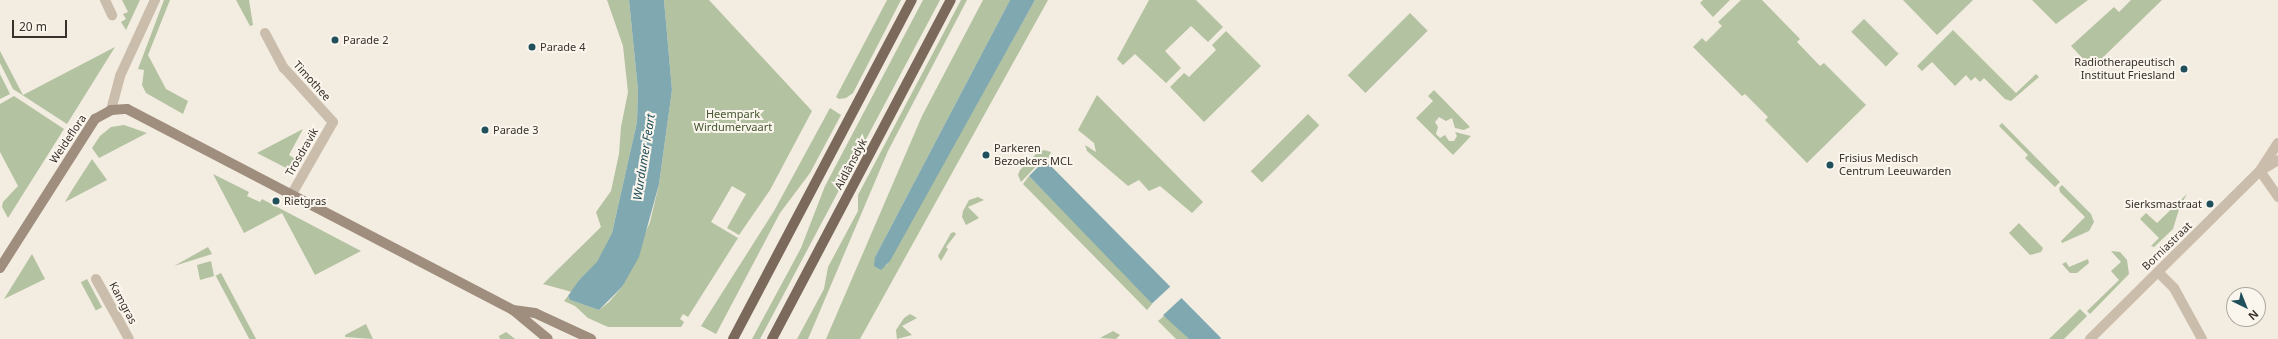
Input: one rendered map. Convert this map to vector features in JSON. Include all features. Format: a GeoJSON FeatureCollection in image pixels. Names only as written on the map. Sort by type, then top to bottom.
{"type":"FeatureCollection","features":[{"type":"Feature","properties":{"kind":"main road","name":"Aldlânsdyk"},"geometry":{"type":"LineString","coordinates":[[733,339],[912,0]]}},
{"type":"Feature","properties":{"kind":"main road","name":"Aldlânsdyk"},"geometry":{"type":"LineString","coordinates":[[772,339],[950,0]]}},
{"type":"Feature","properties":{"kind":"street"},"geometry":{"type":"LineString","coordinates":[[105,0],[112,15]]}},
{"type":"Feature","properties":{"kind":"street"},"geometry":{"type":"LineString","coordinates":[[155,0],[120,76],[111,110],[127,109],[140,114],[513,310],[548,339]]}},
{"type":"Feature","properties":{"kind":"street","name":"Timothee"},"geometry":{"type":"LineString","coordinates":[[265,33],[284,68],[333,122]]}},
{"type":"Feature","properties":{"kind":"street","name":"Weideflora"},"geometry":{"type":"LineString","coordinates":[[0,268],[87,129],[95,119],[111,110]]}},
{"type":"Feature","properties":{"kind":"street","name":"Trosdravik"},"geometry":{"type":"LineString","coordinates":[[292,194],[333,122]]}},
{"type":"Feature","properties":{"kind":"street","name":"Borniastraat"},"geometry":{"type":"LineString","coordinates":[[2090,339],[2260,171],[2278,143]]}},
{"type":"Feature","properties":{"kind":"street","name":"Borniastraat"},"geometry":{"type":"LineString","coordinates":[[2260,171],[2278,160]]}},
{"type":"Feature","properties":{"kind":"street"},"geometry":{"type":"LineString","coordinates":[[2260,171],[2278,197]]}},
{"type":"Feature","properties":{"kind":"street"},"geometry":{"type":"LineString","coordinates":[[2158,272],[2174,288],[2202,339]]}},
{"type":"Feature","properties":{"kind":"street","name":"Kamgras"},"geometry":{"type":"LineString","coordinates":[[96,279],[128,339]]}},
{"type":"Feature","properties":{"kind":"street"},"geometry":{"type":"LineString","coordinates":[[513,310],[535,313],[591,339]]}},
{"type":"Feature","properties":{"kind":"green space"},"geometry":{"type":"Polygon","coordinates":[[[122,0],[140,0],[126,30],[121,22],[126,19],[123,14],[128,12],[122,0]]]}},
{"type":"Feature","properties":{"kind":"green space"},"geometry":{"type":"Polygon","coordinates":[[[164,0],[170,0],[148,55],[166,89],[188,101],[183,114],[146,93],[142,85],[144,70],[138,69],[164,0]]]}},
{"type":"Feature","properties":{"kind":"green space"},"geometry":{"type":"Polygon","coordinates":[[[236,0],[249,0],[253,25],[250,26],[236,0]]]}},
{"type":"Feature","properties":{"kind":"green space"},"geometry":{"type":"Polygon","coordinates":[[[607,0],[629,0],[638,90],[637,122],[612,233],[597,263],[579,280],[572,292],[543,284],[601,227],[596,212],[611,191],[619,154],[621,127],[628,92],[623,46],[607,0]]]}},
{"type":"Feature","properties":{"kind":"green space","name":"Heempark Wirdumervaart"},"geometry":{"type":"Polygon","coordinates":[[[664,0],[709,0],[812,111],[770,190],[739,235],[727,228],[746,194],[732,186],[711,222],[738,238],[688,317],[683,314],[680,319],[684,322],[681,327],[608,327],[588,318],[575,306],[564,301],[568,296],[570,300],[599,310],[609,302],[622,287],[650,222],[659,184],[672,90],[664,0]]]}},
{"type":"Feature","properties":{"kind":"green space"},"geometry":{"type":"Polygon","coordinates":[[[887,0],[901,0],[853,93],[846,98],[839,99],[836,97],[887,0]]]}},
{"type":"Feature","properties":{"kind":"green space"},"geometry":{"type":"Polygon","coordinates":[[[923,0],[940,0],[760,339],[752,339],[801,248],[825,186],[923,0]]]}},
{"type":"Feature","properties":{"kind":"green space"},"geometry":{"type":"Polygon","coordinates":[[[961,0],[967,0],[888,151],[808,339],[797,339],[824,289],[828,267],[858,211],[858,195],[961,0]]]}},
{"type":"Feature","properties":{"kind":"green space"},"geometry":{"type":"Polygon","coordinates":[[[983,0],[1010,0],[875,257],[886,266],[1035,0],[1048,0],[860,339],[826,339],[922,116],[983,0]]]}},
{"type":"Feature","properties":{"kind":"green space"},"geometry":{"type":"Polygon","coordinates":[[[1149,0],[1196,0],[1223,27],[1208,42],[1191,26],[1165,51],[1181,68],[1166,83],[1135,54],[1123,65],[1117,59],[1149,0]]]}},
{"type":"Feature","properties":{"kind":"green space"},"geometry":{"type":"Polygon","coordinates":[[[1703,0],[1730,0],[1713,17],[1700,3],[1703,0]]]}},
{"type":"Feature","properties":{"kind":"green space"},"geometry":{"type":"Polygon","coordinates":[[[1741,0],[1762,0],[1800,39],[1797,42],[1820,66],[1824,63],[1866,105],[1807,163],[1765,120],[1768,117],[1745,94],[1742,96],[1693,47],[1702,38],[1706,42],[1722,26],[1718,22],[1741,0]]]}},
{"type":"Feature","properties":{"kind":"green space"},"geometry":{"type":"Polygon","coordinates":[[[1903,0],[1973,0],[1937,35],[1903,0]]]}},
{"type":"Feature","properties":{"kind":"green space"},"geometry":{"type":"Polygon","coordinates":[[[2032,0],[2088,0],[2056,24],[2032,0]]]}},
{"type":"Feature","properties":{"kind":"green space"},"geometry":{"type":"Polygon","coordinates":[[[2131,0],[2162,0],[2092,68],[2071,46],[2114,7],[2119,12],[2131,0]]]}},
{"type":"Feature","properties":{"kind":"green space"},"geometry":{"type":"Polygon","coordinates":[[[1410,13],[1428,31],[1365,93],[1348,75],[1410,13]]]}},
{"type":"Feature","properties":{"kind":"green space"},"geometry":{"type":"Polygon","coordinates":[[[1864,19],[1899,54],[1886,66],[1851,32],[1864,19]]]}},
{"type":"Feature","properties":{"kind":"green space"},"geometry":{"type":"Polygon","coordinates":[[[1953,30],[2016,93],[2036,74],[2039,77],[2011,101],[2005,99],[1984,78],[1980,82],[1975,77],[1971,81],[1966,75],[1955,86],[1932,62],[1922,71],[1917,66],[1953,30]]]}},
{"type":"Feature","properties":{"kind":"green space"},"geometry":{"type":"Polygon","coordinates":[[[1226,31],[1261,66],[1204,122],[1170,87],[1184,73],[1189,77],[1216,50],[1212,45],[1226,31]]]}},
{"type":"Feature","properties":{"kind":"green space"},"geometry":{"type":"Polygon","coordinates":[[[115,47],[67,124],[13,89],[0,63],[0,51],[23,95],[115,47]]]}},
{"type":"Feature","properties":{"kind":"green space"},"geometry":{"type":"Polygon","coordinates":[[[0,74],[10,94],[0,99],[0,74]]]}},
{"type":"Feature","properties":{"kind":"green space"},"geometry":{"type":"Polygon","coordinates":[[[1434,90],[1470,127],[1464,130],[1455,128],[1452,118],[1446,121],[1439,117],[1435,122],[1438,127],[1436,134],[1440,138],[1445,135],[1449,141],[1454,141],[1457,136],[1455,132],[1471,136],[1453,155],[1416,118],[1433,101],[1428,96],[1434,90]]]}},
{"type":"Feature","properties":{"kind":"green space"},"geometry":{"type":"Polygon","coordinates":[[[1097,95],[1203,202],[1192,213],[1160,186],[1149,191],[1139,180],[1128,186],[1087,151],[1085,145],[1096,152],[1094,143],[1078,130],[1097,95]]]}},
{"type":"Feature","properties":{"kind":"green space"},"geometry":{"type":"Polygon","coordinates":[[[14,96],[64,129],[8,218],[2,207],[3,202],[18,186],[0,152],[0,104],[14,96]]]}},
{"type":"Feature","properties":{"kind":"green space"},"geometry":{"type":"Polygon","coordinates":[[[830,108],[841,115],[810,173],[780,213],[716,334],[701,326],[774,211],[830,108]]]}},
{"type":"Feature","properties":{"kind":"green space"},"geometry":{"type":"Polygon","coordinates":[[[1308,114],[1319,125],[1262,183],[1251,171],[1308,114]]]}},
{"type":"Feature","properties":{"kind":"green space"},"geometry":{"type":"Polygon","coordinates":[[[2002,123],[2060,182],[2055,187],[2025,158],[2028,155],[1999,126],[2002,123]]]}},
{"type":"Feature","properties":{"kind":"green space"},"geometry":{"type":"Polygon","coordinates":[[[124,125],[147,133],[99,158],[92,148],[100,136],[111,127],[124,125]]]}},
{"type":"Feature","properties":{"kind":"green space"},"geometry":{"type":"Polygon","coordinates":[[[303,129],[289,155],[300,162],[292,171],[257,153],[303,129]]]}},
{"type":"Feature","properties":{"kind":"green space"},"geometry":{"type":"Polygon","coordinates":[[[1044,150],[1051,152],[1048,159],[1045,157],[1021,182],[1018,175],[1020,170],[1037,153],[1044,150]]]}},
{"type":"Feature","properties":{"kind":"green space"},"geometry":{"type":"Polygon","coordinates":[[[92,159],[107,180],[65,202],[72,190],[92,159]]]}},
{"type":"Feature","properties":{"kind":"green space"},"geometry":{"type":"Polygon","coordinates":[[[213,174],[249,192],[247,196],[260,202],[262,199],[361,251],[315,275],[282,213],[244,233],[213,174]]]}},
{"type":"Feature","properties":{"kind":"green space"},"geometry":{"type":"Polygon","coordinates":[[[1029,176],[1150,299],[1153,303],[1147,310],[1023,184],[1029,176]]]}},
{"type":"Feature","properties":{"kind":"green space"},"geometry":{"type":"Polygon","coordinates":[[[2062,185],[2091,214],[2094,222],[2089,231],[2062,243],[2061,241],[2085,217],[2060,192],[2059,188],[2062,185]]]}},
{"type":"Feature","properties":{"kind":"green space"},"geometry":{"type":"Polygon","coordinates":[[[2187,194],[2180,206],[2173,229],[2154,247],[2151,246],[2159,238],[2140,219],[2146,213],[2157,223],[2187,194]]]}},
{"type":"Feature","properties":{"kind":"green space"},"geometry":{"type":"Polygon","coordinates":[[[978,197],[984,200],[968,207],[979,218],[966,225],[962,217],[963,211],[969,200],[978,197]]]}},
{"type":"Feature","properties":{"kind":"green space"},"geometry":{"type":"Polygon","coordinates":[[[2019,223],[2043,248],[2041,252],[2030,255],[2009,233],[2019,223]]]}},
{"type":"Feature","properties":{"kind":"green space"},"geometry":{"type":"Polygon","coordinates":[[[954,232],[956,234],[946,247],[948,249],[941,261],[938,256],[951,233],[954,232]]]}},
{"type":"Feature","properties":{"kind":"green space"},"geometry":{"type":"Polygon","coordinates":[[[208,247],[212,254],[174,266],[208,247]]]}},
{"type":"Feature","properties":{"kind":"green space"},"geometry":{"type":"Polygon","coordinates":[[[2111,251],[2120,252],[2127,260],[2129,274],[2090,314],[2087,311],[2119,280],[2111,271],[2121,262],[2111,251]]]}},
{"type":"Feature","properties":{"kind":"green space"},"geometry":{"type":"Polygon","coordinates":[[[32,254],[45,279],[4,299],[32,254]]]}},
{"type":"Feature","properties":{"kind":"green space"},"geometry":{"type":"Polygon","coordinates":[[[2088,259],[2089,263],[2077,273],[2070,273],[2062,264],[2066,262],[2069,267],[2088,259]]]}},
{"type":"Feature","properties":{"kind":"green space"},"geometry":{"type":"Polygon","coordinates":[[[211,261],[214,276],[200,280],[197,265],[211,261]]]}},
{"type":"Feature","properties":{"kind":"green space"},"geometry":{"type":"Polygon","coordinates":[[[221,273],[256,339],[249,339],[216,276],[221,273]]]}},
{"type":"Feature","properties":{"kind":"green space"},"geometry":{"type":"Polygon","coordinates":[[[87,279],[102,307],[96,311],[81,282],[87,279]]]}},
{"type":"Feature","properties":{"kind":"green space"},"geometry":{"type":"Polygon","coordinates":[[[2080,309],[2087,316],[2064,339],[2049,339],[2080,309]]]}},
{"type":"Feature","properties":{"kind":"green space"},"geometry":{"type":"Polygon","coordinates":[[[910,314],[917,318],[902,326],[912,335],[897,339],[896,330],[904,318],[910,314]]]}},
{"type":"Feature","properties":{"kind":"green space"},"geometry":{"type":"Polygon","coordinates":[[[1164,316],[1189,339],[1176,339],[1158,321],[1164,316]]]}},
{"type":"Feature","properties":{"kind":"green space"},"geometry":{"type":"Polygon","coordinates":[[[366,324],[373,339],[345,337],[345,335],[366,324]]]}},
{"type":"Feature","properties":{"kind":"green space"},"geometry":{"type":"Polygon","coordinates":[[[1113,331],[1120,335],[1116,339],[1100,338],[1113,331]]]}},
{"type":"Feature","properties":{"kind":"green space"},"geometry":{"type":"Polygon","coordinates":[[[506,332],[515,339],[500,339],[499,336],[506,332]]]}},
{"type":"Feature","properties":{"kind":"water","name":"Wurdumer Feart"},"geometry":{"type":"Polygon","coordinates":[[[629,0],[664,0],[672,90],[659,184],[639,257],[622,287],[599,310],[570,300],[568,296],[579,280],[597,262],[612,233],[637,122],[638,90],[629,0]]]}},
{"type":"Feature","properties":{"kind":"water"},"geometry":{"type":"Polygon","coordinates":[[[1010,0],[1035,0],[890,261],[881,270],[874,266],[875,257],[1010,0]]]}},
{"type":"Feature","properties":{"kind":"water"},"geometry":{"type":"Polygon","coordinates":[[[1045,160],[1221,338],[1220,339],[1189,339],[1164,316],[1029,176],[1045,160]]]}},
{"type":"Feature","properties":{"kind":"pier"},"geometry":{"type":"Polygon","coordinates":[[[1172,285],[1183,297],[1162,316],[1152,304],[1172,285]]]}},
{"type":"Feature","properties":{"kind":"place","name":"Parade 2"},"geometry":{"type":"Point","coordinates":[335,40]}},
{"type":"Feature","properties":{"kind":"place","name":"Parade 4"},"geometry":{"type":"Point","coordinates":[532,47]}},
{"type":"Feature","properties":{"kind":"place","name":"Radiotherapeutisch Instituut Friesland"},"geometry":{"type":"Point","coordinates":[2184,69]}},
{"type":"Feature","properties":{"kind":"place","name":"Parade 3"},"geometry":{"type":"Point","coordinates":[485,130]}},
{"type":"Feature","properties":{"kind":"place","name":"Parkeren Bezoekers MCL"},"geometry":{"type":"Point","coordinates":[986,155]}},
{"type":"Feature","properties":{"kind":"place","name":"Frisius Medisch Centrum Leeuwarden"},"geometry":{"type":"Point","coordinates":[1830,165]}},
{"type":"Feature","properties":{"kind":"place","name":"Rietgras"},"geometry":{"type":"Point","coordinates":[276,201]}},
{"type":"Feature","properties":{"kind":"place","name":"Sierksmastraat"},"geometry":{"type":"Point","coordinates":[2210,204]}}]}
